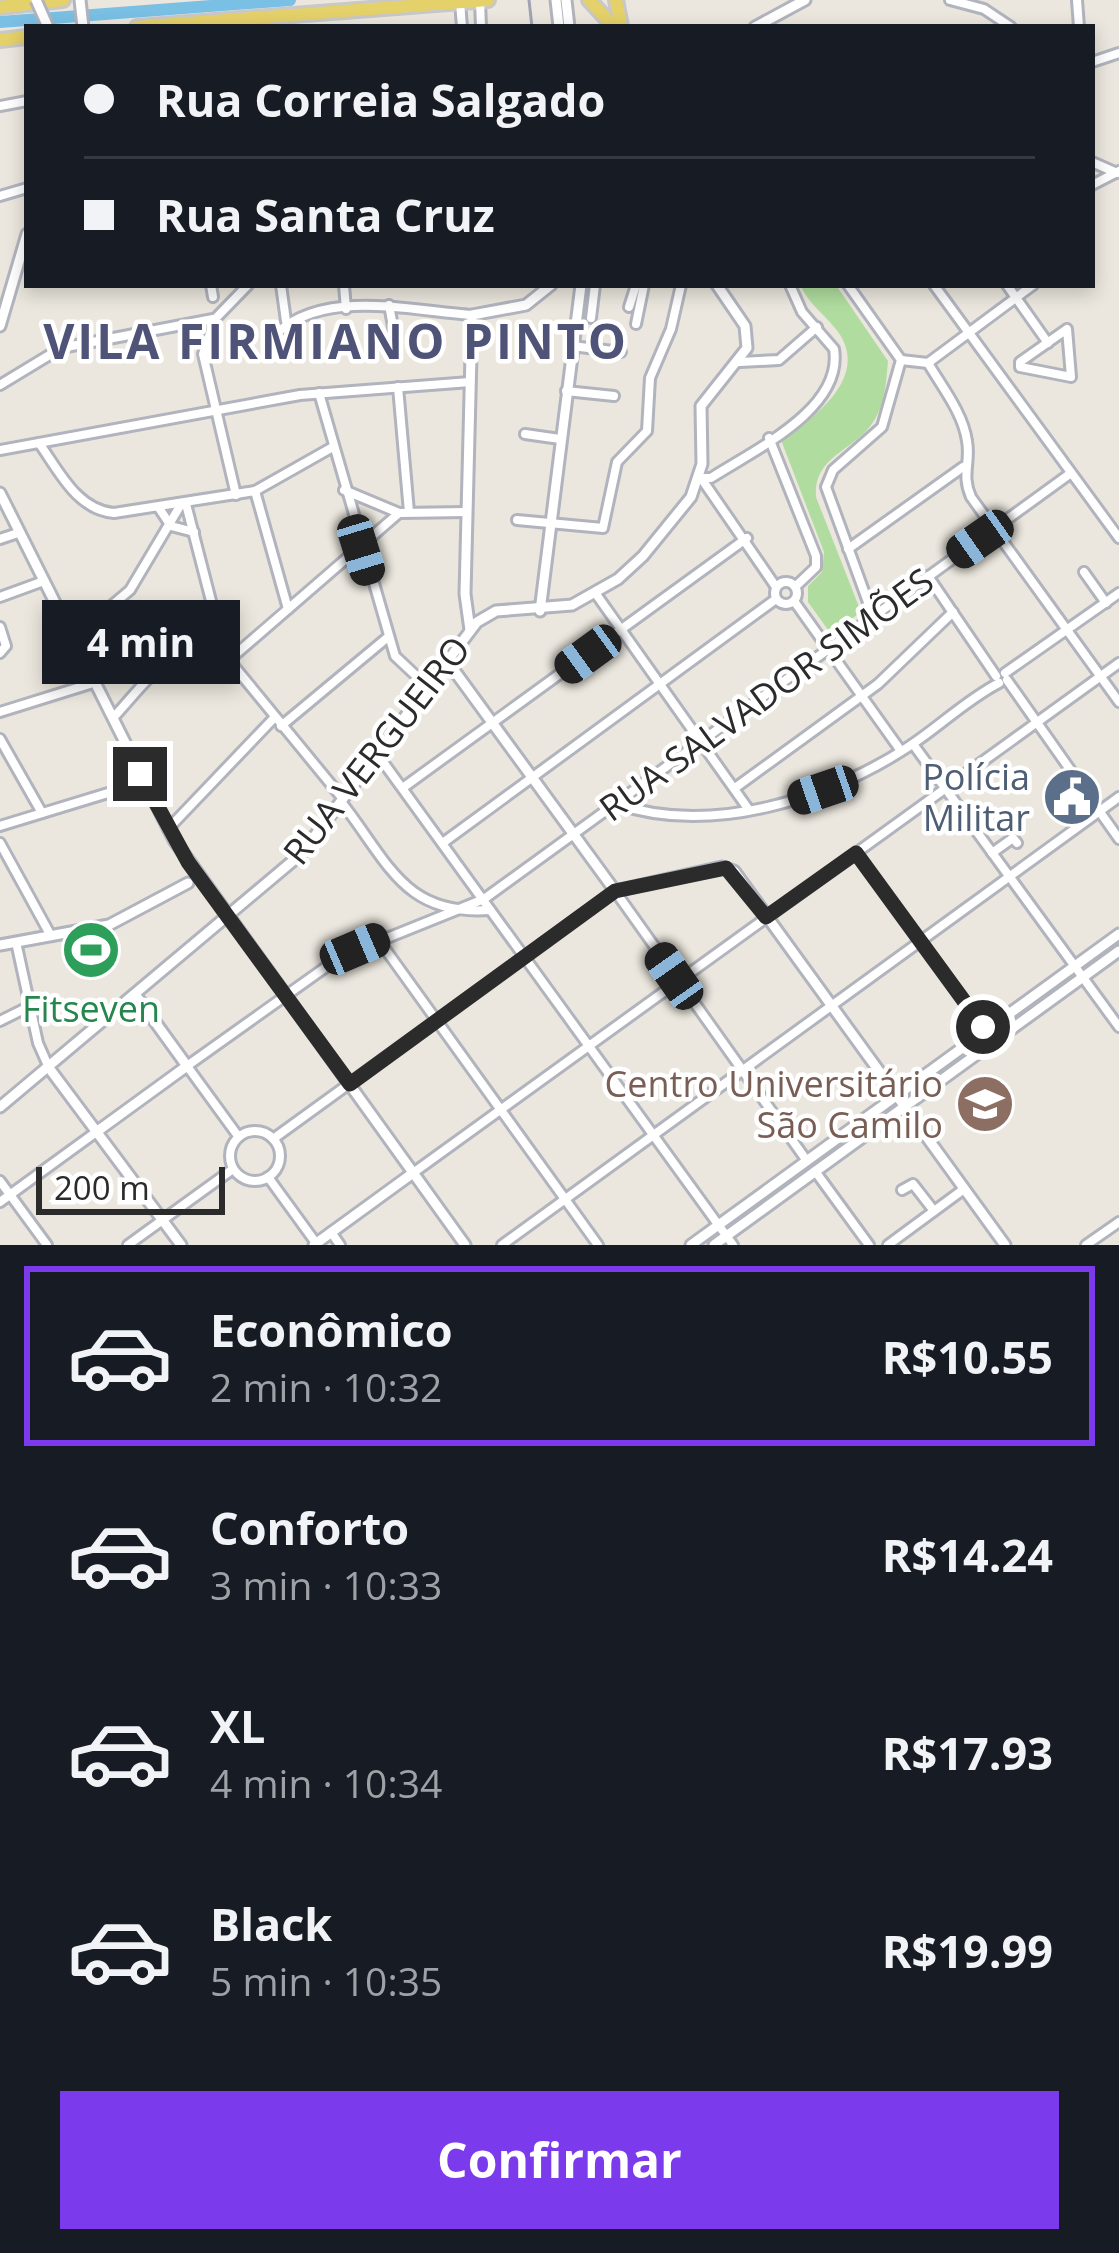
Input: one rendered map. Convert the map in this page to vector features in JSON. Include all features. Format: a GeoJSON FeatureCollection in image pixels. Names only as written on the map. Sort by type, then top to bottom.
{"type":"FeatureCollection","features":[{"type":"Feature","properties":{"kind":"main road"},"geometry":{"type":"LineString","coordinates":[[0,7],[63,0]]}},
{"type":"Feature","properties":{"kind":"main road"},"geometry":{"type":"LineString","coordinates":[[224,24],[311,21],[484,0]]}},
{"type":"Feature","properties":{"kind":"main road"},"geometry":{"type":"LineString","coordinates":[[589,0],[615,24]]}},
{"type":"Feature","properties":{"kind":"main road"},"geometry":{"type":"LineString","coordinates":[[761,24],[805,0]]}},
{"type":"Feature","properties":{"kind":"main road"},"geometry":{"type":"LineString","coordinates":[[0,326],[4,290],[21,264]]}},
{"type":"Feature","properties":{"kind":"main road"},"geometry":{"type":"LineString","coordinates":[[470,629],[465,608],[472,315],[526,305],[547,288]]}},
{"type":"Feature","properties":{"kind":"main road"},"geometry":{"type":"LineString","coordinates":[[540,611],[581,288]]}},
{"type":"Feature","properties":{"kind":"main road"},"geometry":{"type":"LineString","coordinates":[[700,478],[701,406],[740,362],[748,335],[720,288]]}},
{"type":"Feature","properties":{"kind":"main road","name":"RUA VERGUEIRO"},"geometry":{"type":"LineString","coordinates":[[0,1107],[302,854],[481,619],[503,609],[540,611],[596,594],[656,544],[700,478]]}},
{"type":"Feature","properties":{"kind":"main road"},"geometry":{"type":"LineString","coordinates":[[0,493],[111,720],[188,862],[465,1245]]}},
{"type":"Feature","properties":{"kind":"main road"},"geometry":{"type":"LineString","coordinates":[[465,608],[481,619]]}},
{"type":"Feature","properties":{"kind":"main road"},"geometry":{"type":"LineString","coordinates":[[448,662],[615,891],[722,867],[734,871],[964,1189],[992,1238],[1005,1245]]}},
{"type":"Feature","properties":{"kind":"main road"},"geometry":{"type":"LineString","coordinates":[[188,862],[188,883]]}},
{"type":"Feature","properties":{"kind":"main road"},"geometry":{"type":"LineString","coordinates":[[188,883],[209,891]]}},
{"type":"Feature","properties":{"kind":"main road"},"geometry":{"type":"LineString","coordinates":[[0,945],[127,919],[188,883]]}},
{"type":"Feature","properties":{"kind":"main road"},"geometry":{"type":"LineString","coordinates":[[691,1245],[1119,934]]}},
{"type":"Feature","properties":{"kind":"main road"},"geometry":{"type":"LineString","coordinates":[[714,1245],[729,1241],[815,1171],[1119,951]]}},
{"type":"Feature","properties":{"kind":"main road"},"geometry":{"type":"LineString","coordinates":[[136,997],[187,1066]]}},
{"type":"Feature","properties":{"kind":"main road","name":"RUA SALVADOR SIMÕES"},"geometry":{"type":"LineString","coordinates":[[99,1130],[187,1066]]}},
{"type":"Feature","properties":{"kind":"main road"},"geometry":{"type":"LineString","coordinates":[[49,1068],[181,1245]]}},
{"type":"Feature","properties":{"kind":"main road"},"geometry":{"type":"LineString","coordinates":[[315,1244],[413,1173]]}},
{"type":"Feature","properties":{"kind":"street"},"geometry":{"type":"LineString","coordinates":[[950,0],[984,9],[1006,24]]}},
{"type":"Feature","properties":{"kind":"street"},"geometry":{"type":"LineString","coordinates":[[212,288],[213,297]]}},
{"type":"Feature","properties":{"kind":"street"},"geometry":{"type":"LineString","coordinates":[[236,495],[203,354],[215,319],[245,288]]}},
{"type":"Feature","properties":{"kind":"street"},"geometry":{"type":"LineString","coordinates":[[280,288],[286,321]]}},
{"type":"Feature","properties":{"kind":"street"},"geometry":{"type":"LineString","coordinates":[[344,288],[346,309]]}},
{"type":"Feature","properties":{"kind":"street"},"geometry":{"type":"LineString","coordinates":[[591,318],[595,288]]}},
{"type":"Feature","properties":{"kind":"street"},"geometry":{"type":"LineString","coordinates":[[629,307],[638,288]]}},
{"type":"Feature","properties":{"kind":"street"},"geometry":{"type":"LineString","coordinates":[[636,324],[640,288]]}},
{"type":"Feature","properties":{"kind":"street"},"geometry":{"type":"LineString","coordinates":[[517,520],[603,528],[617,462],[647,431],[650,378],[671,328],[680,288]]}},
{"type":"Feature","properties":{"kind":"street"},"geometry":{"type":"LineString","coordinates":[[700,478],[716,476],[822,400],[832,385],[834,349],[802,312],[791,288]]}},
{"type":"Feature","properties":{"kind":"street"},"geometry":{"type":"LineString","coordinates":[[850,288],[901,360],[928,363],[1029,288]]}},
{"type":"Feature","properties":{"kind":"street"},"geometry":{"type":"LineString","coordinates":[[936,288],[1119,538]]}},
{"type":"Feature","properties":{"kind":"street"},"geometry":{"type":"LineString","coordinates":[[1008,288],[1048,343]]}},
{"type":"Feature","properties":{"kind":"street"},"geometry":{"type":"LineString","coordinates":[[270,340],[286,321],[346,309],[389,305],[472,315]]}},
{"type":"Feature","properties":{"kind":"street"},"geometry":{"type":"LineString","coordinates":[[389,305],[394,332]]}},
{"type":"Feature","properties":{"kind":"street"},"geometry":{"type":"LineString","coordinates":[[0,385],[61,348],[215,319]]}},
{"type":"Feature","properties":{"kind":"street"},"geometry":{"type":"LineString","coordinates":[[740,362],[779,359],[817,327]]}},
{"type":"Feature","properties":{"kind":"street"},"geometry":{"type":"LineString","coordinates":[[1070,330],[1070,377],[1020,367],[1048,343],[1070,330]]}},
{"type":"Feature","properties":{"kind":"street"},"geometry":{"type":"LineString","coordinates":[[572,346],[621,352]]}},
{"type":"Feature","properties":{"kind":"street"},"geometry":{"type":"LineString","coordinates":[[873,616],[826,494],[828,478],[882,427],[901,360]]}},
{"type":"Feature","properties":{"kind":"street"},"geometry":{"type":"LineString","coordinates":[[928,363],[964,425],[969,449],[963,467],[971,497],[1119,702]]}},
{"type":"Feature","properties":{"kind":"street"},"geometry":{"type":"LineString","coordinates":[[0,450],[319,392],[470,382]]}},
{"type":"Feature","properties":{"kind":"street"},"geometry":{"type":"LineString","coordinates":[[398,387],[404,513]]}},
{"type":"Feature","properties":{"kind":"street"},"geometry":{"type":"LineString","coordinates":[[566,391],[614,396]]}},
{"type":"Feature","properties":{"kind":"street"},"geometry":{"type":"LineString","coordinates":[[319,392],[331,448],[388,637],[400,664],[428,687]]}},
{"type":"Feature","properties":{"kind":"street"},"geometry":{"type":"LineString","coordinates":[[525,434],[560,439]]}},
{"type":"Feature","properties":{"kind":"street"},"geometry":{"type":"LineString","coordinates":[[769,438],[816,556],[815,567],[795,587],[794,602],[902,751]]}},
{"type":"Feature","properties":{"kind":"street"},"geometry":{"type":"LineString","coordinates":[[39,443],[90,508],[114,513],[255,491],[331,448]]}},
{"type":"Feature","properties":{"kind":"street"},"geometry":{"type":"LineString","coordinates":[[848,549],[963,467]]}},
{"type":"Feature","properties":{"kind":"street","name":"RUA SALVADOR SIMÕES"},"geometry":{"type":"LineString","coordinates":[[187,1066],[340,957],[484,899],[1071,473]]}},
{"type":"Feature","properties":{"kind":"street"},"geometry":{"type":"LineString","coordinates":[[700,478],[780,585],[795,587]]}},
{"type":"Feature","properties":{"kind":"street"},"geometry":{"type":"LineString","coordinates":[[343,490],[404,513],[467,512]]}},
{"type":"Feature","properties":{"kind":"street"},"geometry":{"type":"LineString","coordinates":[[255,491],[288,610]]}},
{"type":"Feature","properties":{"kind":"street"},"geometry":{"type":"LineString","coordinates":[[71,640],[130,590],[183,505]]}},
{"type":"Feature","properties":{"kind":"street"},"geometry":{"type":"LineString","coordinates":[[183,505],[227,658],[343,802],[400,882],[435,906],[459,912]]}},
{"type":"Feature","properties":{"kind":"street"},"geometry":{"type":"LineString","coordinates":[[159,508],[171,526],[194,532]]}},
{"type":"Feature","properties":{"kind":"street"},"geometry":{"type":"LineString","coordinates":[[227,658],[404,513]]}},
{"type":"Feature","properties":{"kind":"street"},"geometry":{"type":"LineString","coordinates":[[0,538],[18,533]]}},
{"type":"Feature","properties":{"kind":"street"},"geometry":{"type":"LineString","coordinates":[[404,787],[747,538]]}},
{"type":"Feature","properties":{"kind":"street"},"geometry":{"type":"LineString","coordinates":[[1084,572],[1106,603]]}},
{"type":"Feature","properties":{"kind":"street"},"geometry":{"type":"LineString","coordinates":[[928,576],[1119,839]]}},
{"type":"Feature","properties":{"kind":"street"},"geometry":{"type":"LineString","coordinates":[[0,597],[41,581]]}},
{"type":"Feature","properties":{"kind":"street"},"geometry":{"type":"LineString","coordinates":[[444,842],[776,599],[780,585]]}},
{"type":"Feature","properties":{"kind":"street"},"geometry":{"type":"LineString","coordinates":[[616,804],[646,814],[748,809],[823,790],[902,751],[1119,593]]}},
{"type":"Feature","properties":{"kind":"street"},"geometry":{"type":"LineString","coordinates":[[596,594],[748,809]]}},
{"type":"Feature","properties":{"kind":"street"},"geometry":{"type":"LineString","coordinates":[[776,599],[784,605],[794,602]]}},
{"type":"Feature","properties":{"kind":"street"},"geometry":{"type":"LineString","coordinates":[[735,788],[861,697],[953,612]]}},
{"type":"Feature","properties":{"kind":"street"},"geometry":{"type":"LineString","coordinates":[[94,620],[151,677]]}},
{"type":"Feature","properties":{"kind":"street"},"geometry":{"type":"LineString","coordinates":[[0,627],[6,646],[0,653]]}},
{"type":"Feature","properties":{"kind":"street"},"geometry":{"type":"LineString","coordinates":[[281,726],[388,637]]}},
{"type":"Feature","properties":{"kind":"street"},"geometry":{"type":"LineString","coordinates":[[111,720],[182,651],[207,650],[227,658]]}},
{"type":"Feature","properties":{"kind":"street"},"geometry":{"type":"LineString","coordinates":[[413,1173],[1119,663]]}},
{"type":"Feature","properties":{"kind":"street"},"geometry":{"type":"LineString","coordinates":[[0,712],[93,683]]}},
{"type":"Feature","properties":{"kind":"street"},"geometry":{"type":"LineString","coordinates":[[168,829],[274,718]]}},
{"type":"Feature","properties":{"kind":"street"},"geometry":{"type":"LineString","coordinates":[[0,739],[42,813]]}},
{"type":"Feature","properties":{"kind":"street"},"geometry":{"type":"LineString","coordinates":[[913,743],[1119,1027]]}},
{"type":"Feature","properties":{"kind":"street"},"geometry":{"type":"LineString","coordinates":[[378,755],[729,1241]]}},
{"type":"Feature","properties":{"kind":"street"},"geometry":{"type":"LineString","coordinates":[[0,826],[144,782]]}},
{"type":"Feature","properties":{"kind":"street"},"geometry":{"type":"LineString","coordinates":[[636,789],[646,814]]}},
{"type":"Feature","properties":{"kind":"street"},"geometry":{"type":"LineString","coordinates":[[502,1245],[1119,797]]}},
{"type":"Feature","properties":{"kind":"street"},"geometry":{"type":"LineString","coordinates":[[992,853],[1013,838],[1017,843]]}},
{"type":"Feature","properties":{"kind":"street"},"geometry":{"type":"LineString","coordinates":[[0,843],[51,937]]}},
{"type":"Feature","properties":{"kind":"street"},"geometry":{"type":"LineString","coordinates":[[856,853],[986,1031]]}},
{"type":"Feature","properties":{"kind":"street"},"geometry":{"type":"LineString","coordinates":[[274,1139],[615,891],[807,1160]]}},
{"type":"Feature","properties":{"kind":"street"},"geometry":{"type":"LineString","coordinates":[[435,906],[437,919]]}},
{"type":"Feature","properties":{"kind":"street","name":"RUA SALVADOR SIMÕES"},"geometry":{"type":"LineString","coordinates":[[459,912],[492,910]]}},
{"type":"Feature","properties":{"kind":"street"},"geometry":{"type":"LineString","coordinates":[[378,939],[598,1245]]}},
{"type":"Feature","properties":{"kind":"street"},"geometry":{"type":"LineString","coordinates":[[16,942],[49,1068]]}},
{"type":"Feature","properties":{"kind":"street"},"geometry":{"type":"LineString","coordinates":[[0,1021],[30,1006]]}},
{"type":"Feature","properties":{"kind":"street"},"geometry":{"type":"LineString","coordinates":[[187,1066],[238,1136]]}},
{"type":"Feature","properties":{"kind":"street","name":"RUA SALVADOR SIMÕES"},"geometry":{"type":"LineString","coordinates":[[0,1202],[99,1130]]}},
{"type":"Feature","properties":{"kind":"street"},"geometry":{"type":"LineString","coordinates":[[238,1136],[260,1131],[274,1139]]}},
{"type":"Feature","properties":{"kind":"street"},"geometry":{"type":"LineString","coordinates":[[238,1136],[229,1155],[233,1169],[253,1181],[268,1177],[278,1164],[274,1139]]}},
{"type":"Feature","properties":{"kind":"street"},"geometry":{"type":"LineString","coordinates":[[128,1245],[233,1169]]}},
{"type":"Feature","properties":{"kind":"street"},"geometry":{"type":"LineString","coordinates":[[815,1171],[869,1245]]}},
{"type":"Feature","properties":{"kind":"street"},"geometry":{"type":"LineString","coordinates":[[268,1177],[315,1244]]}},
{"type":"Feature","properties":{"kind":"street"},"geometry":{"type":"LineString","coordinates":[[0,1181],[47,1245]]}},
{"type":"Feature","properties":{"kind":"street"},"geometry":{"type":"LineString","coordinates":[[902,1190],[913,1184],[934,1211]]}},
{"type":"Feature","properties":{"kind":"street"},"geometry":{"type":"LineString","coordinates":[[888,1245],[964,1189]]}},
{"type":"Feature","properties":{"kind":"street"},"geometry":{"type":"LineString","coordinates":[[1086,1245],[1119,1222]]}},
{"type":"Feature","properties":{"kind":"street"},"geometry":{"type":"LineString","coordinates":[[331,1232],[340,1245]]}},
{"type":"Feature","properties":{"kind":"green space"},"geometry":{"type":"Polygon","coordinates":[[[802,288],[838,288],[888,361],[876,418],[827,464],[817,484],[816,497],[861,612],[831,634],[808,602],[808,586],[822,572],[824,552],[781,440],[823,407],[844,378],[848,362],[835,328],[802,288]]]}},
{"type":"Feature","properties":{"kind":"waterway"},"geometry":{"type":"LineString","coordinates":[[0,22],[290,0]]}},
{"type":"Feature","properties":{"kind":"railway"},"geometry":{"type":"LineString","coordinates":[[529,0],[532,24]]}},
{"type":"Feature","properties":{"kind":"place","name":"Polícia Militar"},"geometry":{"type":"Point","coordinates":[1072,797]}},
{"type":"Feature","properties":{"kind":"place","name":"Fitseven"},"geometry":{"type":"Point","coordinates":[91,950]}},
{"type":"Feature","properties":{"kind":"place","name":"Centro Universitário São Camilo"},"geometry":{"type":"Point","coordinates":[985,1104]}},
{"type":"Feature","properties":{"kind":"district","name":"VILA FIRMIANO PINTO"},"geometry":{"type":"Point","coordinates":[336,340]}},
{"type":"Feature","properties":{"kind":"route"},"geometry":{"type":"LineString","coordinates":[[140,774],[188,862],[350,1084],[622,888],[722,867],[734,871],[766,917],[856,853],[983,1027]]}}]}
